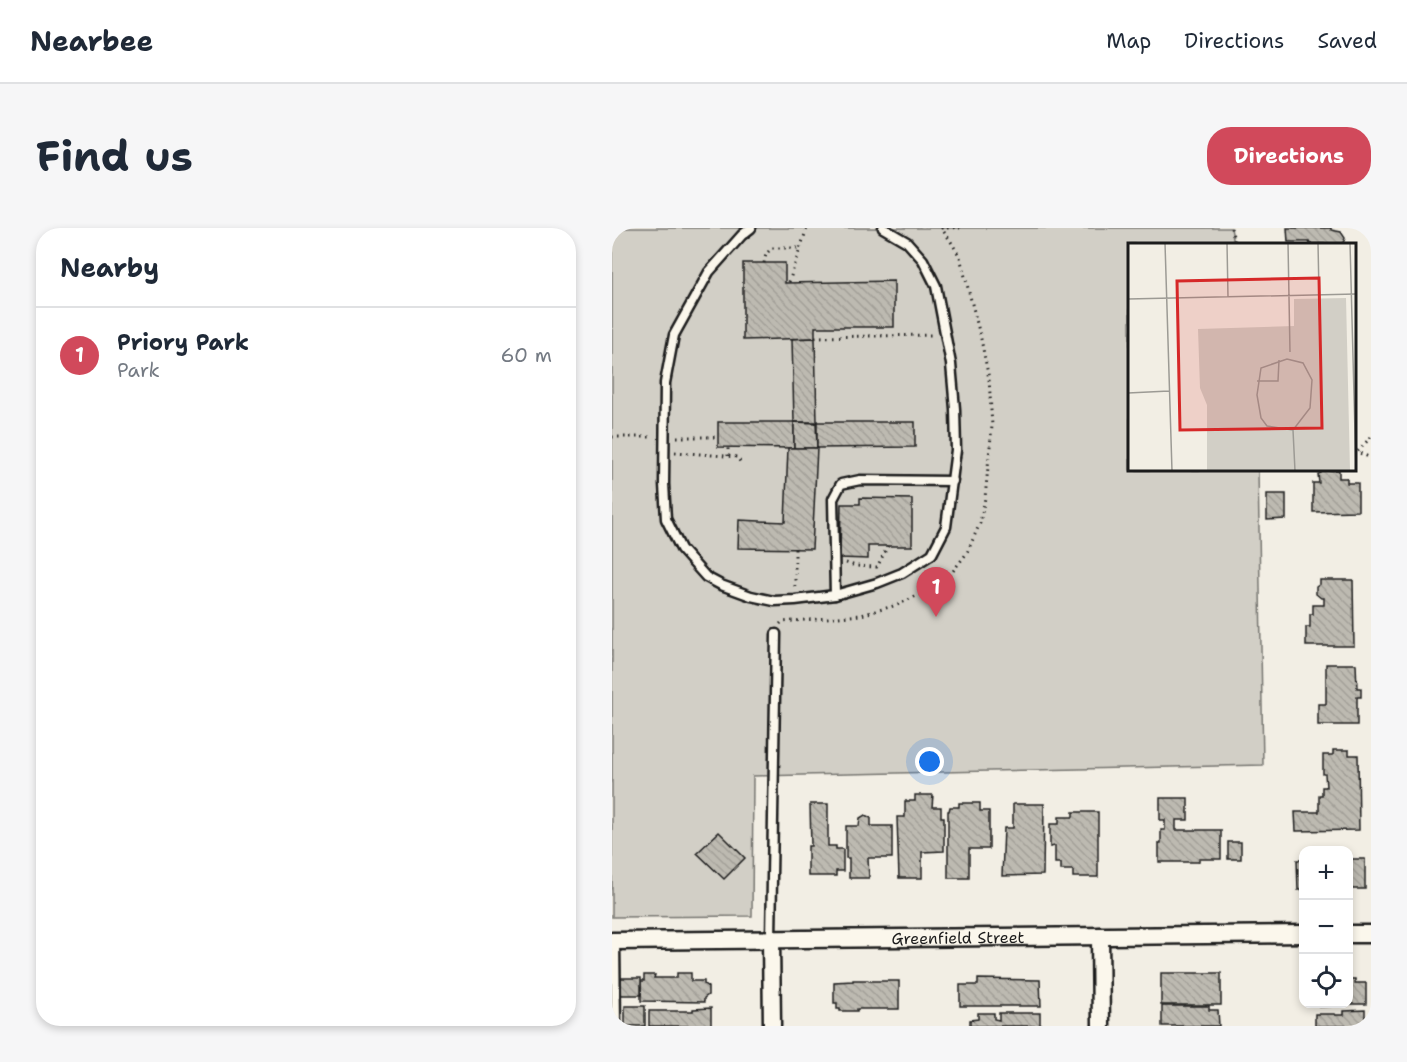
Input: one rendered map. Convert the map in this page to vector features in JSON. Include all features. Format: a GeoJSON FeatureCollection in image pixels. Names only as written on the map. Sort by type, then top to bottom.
{"type":"FeatureCollection","features":[{"type":"Feature","properties":{"kind":"street","name":"Greenfield Street"},"geometry":{"type":"LineString","coordinates":[[613,941],[1299,934]]}},
{"type":"Feature","properties":{"kind":"street"},"geometry":{"type":"LineString","coordinates":[[1353,934],[1371,934]]}},
{"type":"Feature","properties":{"kind":"street"},"geometry":{"type":"LineString","coordinates":[[1100,936],[1101,1026]]}},
{"type":"Feature","properties":{"kind":"street"},"geometry":{"type":"LineString","coordinates":[[771,939],[772,1026]]}},
{"type":"Feature","properties":{"kind":"lane"},"geometry":{"type":"LineString","coordinates":[[751,228],[709,272],[674,335],[665,383],[666,519],[681,549],[706,577],[751,596],[774,601],[835,595],[902,573],[932,554],[946,527],[956,450],[955,409],[951,364],[936,286],[923,260],[907,242],[883,228]]}},
{"type":"Feature","properties":{"kind":"lane"},"geometry":{"type":"LineString","coordinates":[[835,595],[833,499],[841,484],[860,480],[953,481]]}},
{"type":"Feature","properties":{"kind":"lane"},"geometry":{"type":"LineString","coordinates":[[771,939],[776,634]]}},
{"type":"Feature","properties":{"kind":"lane"},"geometry":{"type":"LineString","coordinates":[[613,941],[616,1026]]}},
{"type":"Feature","properties":{"kind":"path"},"geometry":{"type":"LineString","coordinates":[[789,282],[807,228]]}},
{"type":"Feature","properties":{"kind":"path"},"geometry":{"type":"LineString","coordinates":[[941,228],[960,228]]}},
{"type":"Feature","properties":{"kind":"path"},"geometry":{"type":"LineString","coordinates":[[1231,228],[1235,243]]}},
{"type":"Feature","properties":{"kind":"path"},"geometry":{"type":"LineString","coordinates":[[764,263],[766,254],[772,248],[801,248]]}},
{"type":"Feature","properties":{"kind":"path"},"geometry":{"type":"LineString","coordinates":[[814,337],[946,335]]}},
{"type":"Feature","properties":{"kind":"path"},"geometry":{"type":"LineString","coordinates":[[1371,437],[1356,452],[1371,458]]}},
{"type":"Feature","properties":{"kind":"path"},"geometry":{"type":"LineString","coordinates":[[728,447],[728,456]]}},
{"type":"Feature","properties":{"kind":"path"},"geometry":{"type":"LineString","coordinates":[[664,451],[737,457],[742,465]]}},
{"type":"Feature","properties":{"kind":"path"},"geometry":{"type":"LineString","coordinates":[[834,562],[877,567],[888,546]]}},
{"type":"Feature","properties":{"kind":"path"},"geometry":{"type":"LineString","coordinates":[[795,549],[795,600]]}},
{"type":"Feature","properties":{"kind":"shaded area"},"geometry":{"type":"Polygon","coordinates":[[[612,228],[1231,228],[1234,243],[1128,243],[1128,471],[1258,471],[1263,765],[753,776],[752,916],[612,917],[612,228]]]}},
{"type":"Feature","properties":{"kind":"building"},"geometry":{"type":"Polygon","coordinates":[[[1287,228],[1331,228],[1331,230],[1341,232],[1345,238],[1342,243],[1288,242],[1287,228]]]}},
{"type":"Feature","properties":{"kind":"building"},"geometry":{"type":"Polygon","coordinates":[[[743,263],[785,263],[785,283],[894,281],[894,327],[815,327],[815,338],[743,340],[743,263]]]}},
{"type":"Feature","properties":{"kind":"building"},"geometry":{"type":"Polygon","coordinates":[[[815,338],[817,422],[794,422],[792,339],[815,338]]]}},
{"type":"Feature","properties":{"kind":"building"},"geometry":{"type":"Polygon","coordinates":[[[718,422],[794,422],[794,448],[718,447],[718,422]]]}},
{"type":"Feature","properties":{"kind":"building"},"geometry":{"type":"Polygon","coordinates":[[[794,422],[816,423],[817,448],[794,448],[794,422]]]}},
{"type":"Feature","properties":{"kind":"building"},"geometry":{"type":"Polygon","coordinates":[[[817,422],[915,422],[915,447],[817,448],[817,422]]]}},
{"type":"Feature","properties":{"kind":"building"},"geometry":{"type":"Polygon","coordinates":[[[788,448],[817,448],[812,549],[738,548],[739,520],[785,522],[788,448]]]}},
{"type":"Feature","properties":{"kind":"building"},"geometry":{"type":"Polygon","coordinates":[[[1321,471],[1339,471],[1339,478],[1347,478],[1347,483],[1358,483],[1358,511],[1313,512],[1313,483],[1319,483],[1318,474],[1321,471]]]}},
{"type":"Feature","properties":{"kind":"building"},"geometry":{"type":"Polygon","coordinates":[[[1267,494],[1286,494],[1286,519],[1267,520],[1267,494]]]}},
{"type":"Feature","properties":{"kind":"building"},"geometry":{"type":"Polygon","coordinates":[[[860,498],[912,499],[912,546],[868,546],[868,559],[840,558],[841,504],[860,504],[860,498]]]}},
{"type":"Feature","properties":{"kind":"building"},"geometry":{"type":"Polygon","coordinates":[[[1320,580],[1353,580],[1354,646],[1306,646],[1306,627],[1310,627],[1313,605],[1324,605],[1324,598],[1316,594],[1316,587],[1320,584],[1320,580]]]}},
{"type":"Feature","properties":{"kind":"building"},"geometry":{"type":"Polygon","coordinates":[[[1326,664],[1356,664],[1357,688],[1361,688],[1361,697],[1357,697],[1357,725],[1318,725],[1318,704],[1326,704],[1326,664]]]}},
{"type":"Feature","properties":{"kind":"building"},"geometry":{"type":"Polygon","coordinates":[[[1333,750],[1349,750],[1349,755],[1358,755],[1359,830],[1296,831],[1295,812],[1319,812],[1319,795],[1322,795],[1322,787],[1326,787],[1323,755],[1333,755],[1333,750]]]}},
{"type":"Feature","properties":{"kind":"building"},"geometry":{"type":"Polygon","coordinates":[[[915,795],[933,795],[932,807],[941,807],[941,817],[944,817],[944,851],[922,852],[922,878],[899,878],[897,817],[905,817],[905,801],[915,801],[915,795]]]}},
{"type":"Feature","properties":{"kind":"building"},"geometry":{"type":"Polygon","coordinates":[[[1160,798],[1188,798],[1188,820],[1176,820],[1176,830],[1221,830],[1221,859],[1199,859],[1199,862],[1159,862],[1161,830],[1165,830],[1165,820],[1160,820],[1160,798]]]}},
{"type":"Feature","properties":{"kind":"building"},"geometry":{"type":"Polygon","coordinates":[[[959,803],[980,803],[980,811],[989,811],[989,849],[969,849],[969,878],[948,878],[948,811],[950,807],[959,807],[959,803]]]}},
{"type":"Feature","properties":{"kind":"building"},"geometry":{"type":"Polygon","coordinates":[[[810,804],[828,804],[828,846],[843,849],[843,871],[836,871],[836,876],[808,876],[808,846],[811,846],[810,804]]]}},
{"type":"Feature","properties":{"kind":"building"},"geometry":{"type":"Polygon","coordinates":[[[1013,804],[1044,804],[1043,875],[1002,876],[1004,828],[1013,828],[1013,804]]]}},
{"type":"Feature","properties":{"kind":"building"},"geometry":{"type":"Polygon","coordinates":[[[1073,812],[1098,812],[1098,877],[1073,877],[1073,870],[1061,870],[1061,863],[1055,863],[1055,846],[1050,847],[1050,824],[1059,824],[1059,817],[1073,817],[1073,812]]]}},
{"type":"Feature","properties":{"kind":"building"},"geometry":{"type":"Polygon","coordinates":[[[865,815],[871,818],[871,826],[892,826],[892,858],[868,858],[869,878],[849,878],[849,858],[846,858],[846,826],[859,826],[860,818],[865,815]]]}},
{"type":"Feature","properties":{"kind":"building"},"geometry":{"type":"Polygon","coordinates":[[[719,832],[745,858],[724,879],[697,853],[719,832]]]}},
{"type":"Feature","properties":{"kind":"building"},"geometry":{"type":"Polygon","coordinates":[[[1228,842],[1241,842],[1241,859],[1228,859],[1228,842]]]}},
{"type":"Feature","properties":{"kind":"building"},"geometry":{"type":"Polygon","coordinates":[[[1353,859],[1365,859],[1365,889],[1353,889],[1353,859]]]}},
{"type":"Feature","properties":{"kind":"building"},"geometry":{"type":"Polygon","coordinates":[[[1297,860],[1299,860],[1299,890],[1297,860]]]}},
{"type":"Feature","properties":{"kind":"building"},"geometry":{"type":"Polygon","coordinates":[[[677,973],[691,973],[691,981],[704,981],[708,987],[708,995],[704,998],[704,1002],[641,1001],[641,981],[644,981],[644,975],[655,975],[654,978],[677,978],[677,973]]]}},
{"type":"Feature","properties":{"kind":"building"},"geometry":{"type":"Polygon","coordinates":[[[1161,973],[1221,973],[1221,1005],[1161,1005],[1161,973]]]}},
{"type":"Feature","properties":{"kind":"building"},"geometry":{"type":"Polygon","coordinates":[[[621,978],[641,978],[641,995],[621,995],[621,978]]]}},
{"type":"Feature","properties":{"kind":"building"},"geometry":{"type":"Polygon","coordinates":[[[978,979],[1040,980],[1041,1006],[960,1006],[960,985],[978,985],[978,979]]]}},
{"type":"Feature","properties":{"kind":"building"},"geometry":{"type":"Polygon","coordinates":[[[1353,979],[1355,983],[1366,983],[1366,1004],[1353,1004],[1353,979]]]}},
{"type":"Feature","properties":{"kind":"building"},"geometry":{"type":"Polygon","coordinates":[[[899,981],[899,1009],[840,1011],[837,1009],[837,1003],[834,1003],[834,982],[899,981]]]}},
{"type":"Feature","properties":{"kind":"building"},"geometry":{"type":"Polygon","coordinates":[[[625,1006],[645,1006],[645,1026],[625,1026],[625,1006]]]}},
{"type":"Feature","properties":{"kind":"building"},"geometry":{"type":"Polygon","coordinates":[[[1162,1006],[1209,1006],[1209,1010],[1218,1010],[1219,1026],[1162,1026],[1162,1006]]]}},
{"type":"Feature","properties":{"kind":"building"},"geometry":{"type":"Polygon","coordinates":[[[711,1008],[711,1026],[649,1026],[649,1011],[693,1011],[693,1009],[711,1008]]]}},
{"type":"Feature","properties":{"kind":"building"},"geometry":{"type":"Polygon","coordinates":[[[1365,1010],[1365,1026],[1315,1026],[1315,1014],[1344,1015],[1344,1011],[1365,1010]]]}},
{"type":"Feature","properties":{"kind":"building"},"geometry":{"type":"Polygon","coordinates":[[[978,1013],[994,1013],[994,1019],[999,1020],[999,1013],[1040,1013],[1040,1026],[970,1026],[970,1020],[978,1019],[978,1013]]]}},
{"type":"Feature","properties":{"kind":"place","name":"Priory Park"},"geometry":{"type":"Point","coordinates":[936,617]}}]}
